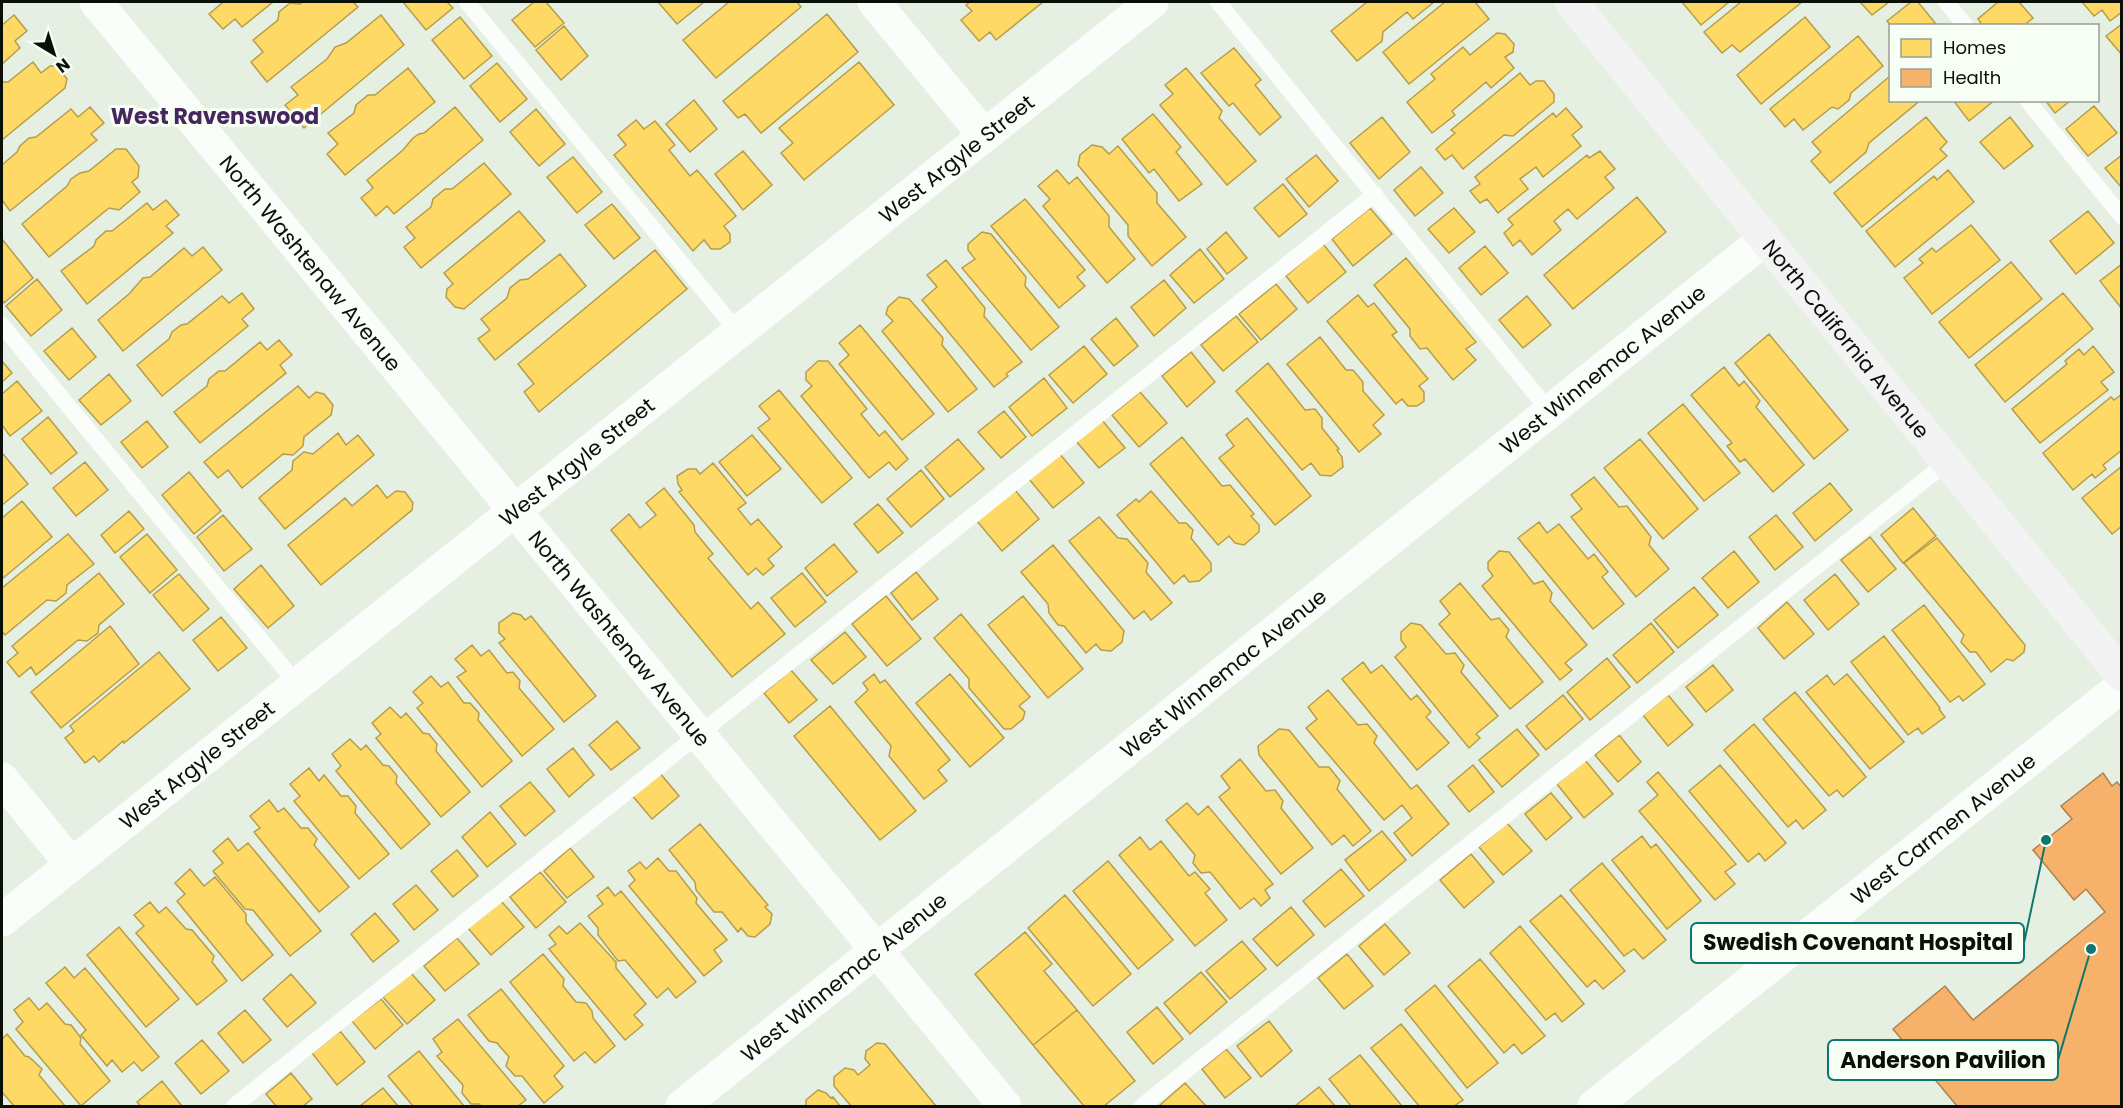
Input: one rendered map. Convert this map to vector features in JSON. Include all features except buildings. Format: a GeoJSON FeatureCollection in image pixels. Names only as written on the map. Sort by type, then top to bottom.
{"type":"FeatureCollection","features":[{"type":"Feature","properties":{"kind":"main road","name":"North California Avenue"},"geometry":{"type":"LineString","coordinates":[[1571,2],[2121,675]]}},
{"type":"Feature","properties":{"kind":"street","name":"North Washtenaw Avenue"},"geometry":{"type":"LineString","coordinates":[[96,2],[1005,1107]]}},
{"type":"Feature","properties":{"kind":"street"},"geometry":{"type":"LineString","coordinates":[[874,2],[984,135]]}},
{"type":"Feature","properties":{"kind":"street","name":"West Argyle Street"},"geometry":{"type":"LineString","coordinates":[[2,920],[1152,2]]}},
{"type":"Feature","properties":{"kind":"street","name":"West Winnemac Avenue"},"geometry":{"type":"LineString","coordinates":[[682,1107],[1765,239]]}},
{"type":"Feature","properties":{"kind":"street","name":"West Carmen Avenue"},"geometry":{"type":"LineString","coordinates":[[1594,1107],[2121,686]]}},
{"type":"Feature","properties":{"kind":"street"},"geometry":{"type":"LineString","coordinates":[[2,779],[71,864]]}},
{"type":"Feature","properties":{"kind":"lane"},"geometry":{"type":"LineString","coordinates":[[467,2],[738,332]]}},
{"type":"Feature","properties":{"kind":"lane"},"geometry":{"type":"LineString","coordinates":[[1218,2],[1550,412]]}},
{"type":"Feature","properties":{"kind":"lane"},"geometry":{"type":"LineString","coordinates":[[1946,2],[1964,24]]}},
{"type":"Feature","properties":{"kind":"lane"},"geometry":{"type":"LineString","coordinates":[[2029,102],[2121,217]]}},
{"type":"Feature","properties":{"kind":"lane"},"geometry":{"type":"LineString","coordinates":[[234,1107],[1375,194]]}},
{"type":"Feature","properties":{"kind":"lane"},"geometry":{"type":"LineString","coordinates":[[2,325],[297,684]]}},
{"type":"Feature","properties":{"kind":"lane"},"geometry":{"type":"LineString","coordinates":[[1142,1107],[1946,463]]}},
{"type":"Feature","properties":{"kind":"place","name":"Swedish Covenant Hospital"},"geometry":{"type":"Point","coordinates":[2046,840]}},
{"type":"Feature","properties":{"kind":"place","name":"Anderson Pavilion"},"geometry":{"type":"Point","coordinates":[2091,949]}},
{"type":"Feature","properties":{"kind":"district","name":"West Ravenswood"},"geometry":{"type":"Point","coordinates":[215,116]}}]}
